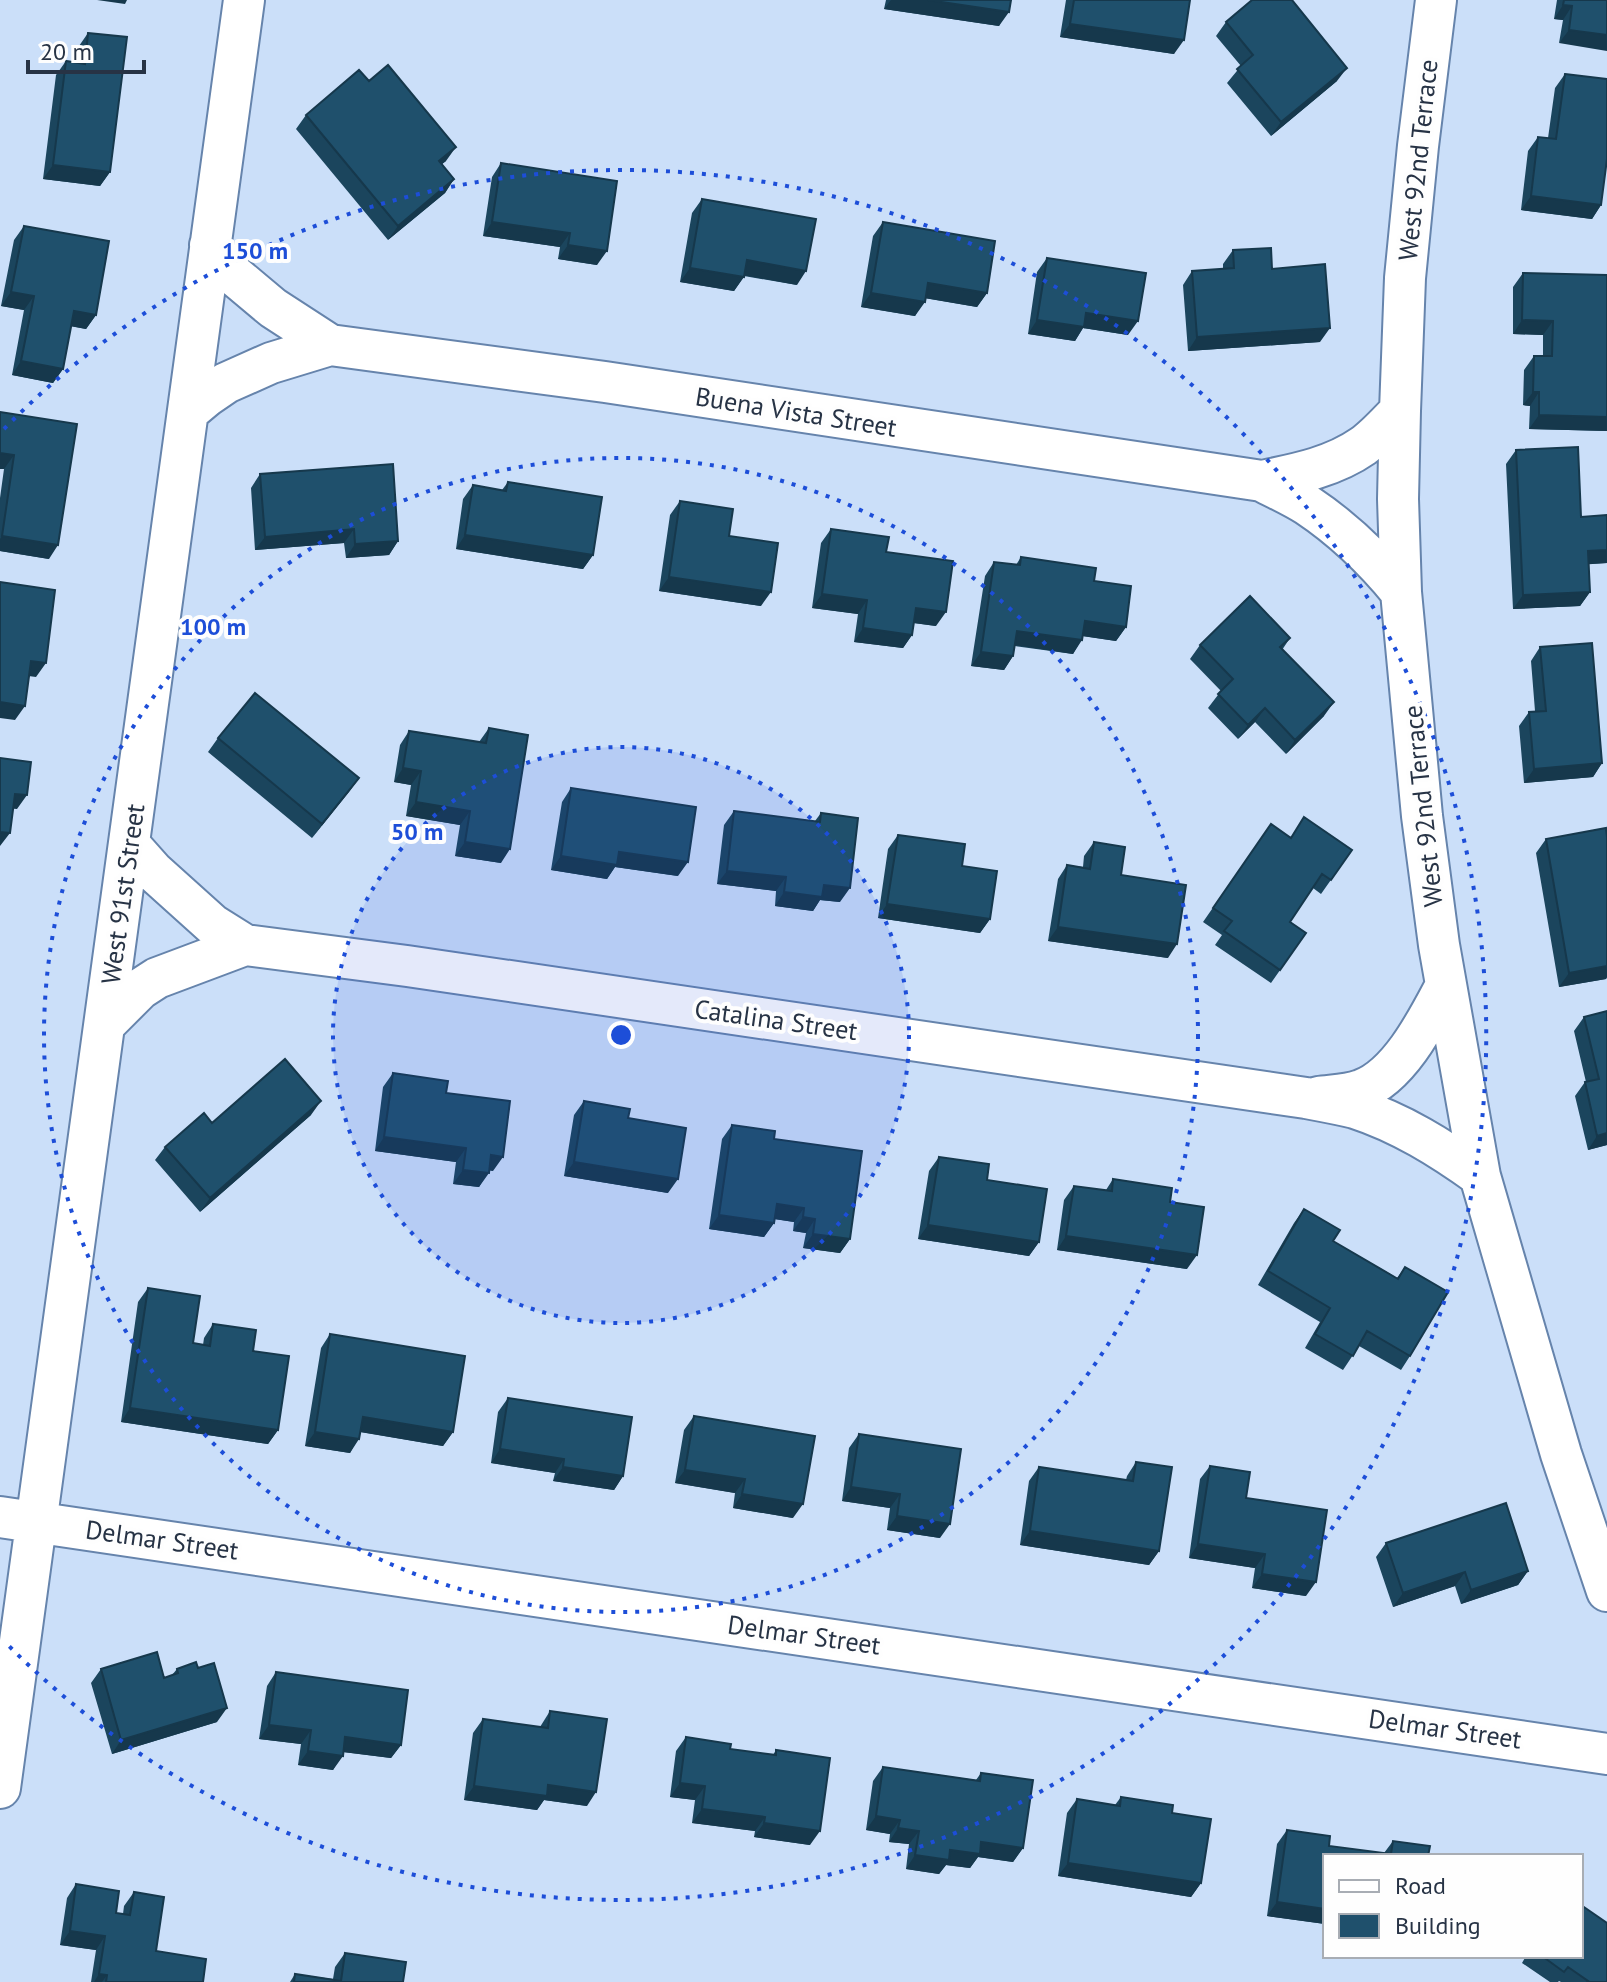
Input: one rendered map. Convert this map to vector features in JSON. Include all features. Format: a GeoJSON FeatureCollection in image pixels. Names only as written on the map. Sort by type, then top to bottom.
{"type":"FeatureCollection","features":[{"type":"Feature","properties":{"kind":"street","name":"West 91st Street"},"geometry":{"type":"LineString","coordinates":[[0,1788],[18,1519],[105,1024],[244,0]]}},
{"type":"Feature","properties":{"kind":"street","name":"West 92nd Terrace"},"geometry":{"type":"LineString","coordinates":[[1436,0],[1405,278],[1398,499],[1401,592],[1422,816],[1446,985],[1480,1176],[1561,1454],[1607,1591]]}},
{"type":"Feature","properties":{"kind":"street","name":"Buena Vista Street"},"geometry":{"type":"LineString","coordinates":[[210,245],[230,272],[273,308],[330,345]]}},
{"type":"Feature","properties":{"kind":"street","name":"Buena Vista Street"},"geometry":{"type":"LineString","coordinates":[[189,411],[226,383],[271,363],[330,345],[605,382],[1262,481],[1302,473],[1346,456],[1364,446],[1400,411]]}},
{"type":"Feature","properties":{"kind":"street","name":"Buena Vista Street"},"geometry":{"type":"LineString","coordinates":[[1262,481],[1306,505],[1356,544],[1401,592]]}},
{"type":"Feature","properties":{"kind":"street","name":"Catalina Street"},"geometry":{"type":"LineString","coordinates":[[129,844],[153,871],[213,925],[245,945],[1306,1098],[1355,1108],[1396,1124],[1443,1150],[1480,1176]]}},
{"type":"Feature","properties":{"kind":"street","name":"Catalina Street"},"geometry":{"type":"LineString","coordinates":[[105,1024],[132,996],[157,978],[245,945]]}},
{"type":"Feature","properties":{"kind":"street","name":"Catalina Street"},"geometry":{"type":"LineString","coordinates":[[1306,1098],[1363,1090],[1381,1078],[1412,1044],[1446,985]]}},
{"type":"Feature","properties":{"kind":"street","name":"Delmar Street"},"geometry":{"type":"LineString","coordinates":[[18,1519],[1607,1754]]}},
{"type":"Feature","properties":{"kind":"building"},"geometry":{"type":"Polygon","coordinates":[[[928,0],[1011,0],[1009,12],[928,0]]]}},
{"type":"Feature","properties":{"kind":"building"},"geometry":{"type":"Polygon","coordinates":[[[1074,0],[1190,0],[1184,40],[1070,24],[1074,0]]]}},
{"type":"Feature","properties":{"kind":"building"},"geometry":{"type":"Polygon","coordinates":[[[1252,0],[1292,0],[1347,68],[1281,122],[1237,69],[1253,55],[1226,22],[1252,0]]]}},
{"type":"Feature","properties":{"kind":"building"},"geometry":{"type":"Polygon","coordinates":[[[1564,0],[1607,0],[1607,35],[1569,30],[1572,6],[1563,5],[1564,0]]]}},
{"type":"Feature","properties":{"kind":"building"},"geometry":{"type":"Polygon","coordinates":[[[88,33],[127,37],[110,172],[53,165],[66,61],[85,64],[88,33]]]}},
{"type":"Feature","properties":{"kind":"building"},"geometry":{"type":"Polygon","coordinates":[[[388,65],[456,147],[439,161],[454,179],[398,226],[306,115],[359,70],[369,81],[388,65]]]}},
{"type":"Feature","properties":{"kind":"building"},"geometry":{"type":"Polygon","coordinates":[[[1565,74],[1607,79],[1607,159],[1601,205],[1531,196],[1538,137],[1556,139],[1565,74]]]}},
{"type":"Feature","properties":{"kind":"building"},"geometry":{"type":"Polygon","coordinates":[[[501,163],[617,181],[607,251],[568,245],[570,233],[492,222],[501,163]]]}},
{"type":"Feature","properties":{"kind":"building"},"geometry":{"type":"Polygon","coordinates":[[[702,199],[816,219],[806,271],[747,260],[744,277],[690,268],[702,199]]]}},
{"type":"Feature","properties":{"kind":"building"},"geometry":{"type":"Polygon","coordinates":[[[883,222],[995,241],[987,293],[928,283],[925,302],[871,293],[883,222]]]}},
{"type":"Feature","properties":{"kind":"building"},"geometry":{"type":"Polygon","coordinates":[[[24,226],[109,241],[96,315],[74,311],[63,369],[21,361],[34,296],[11,292],[24,226]]]}},
{"type":"Feature","properties":{"kind":"building"},"geometry":{"type":"Polygon","coordinates":[[[1271,248],[1272,269],[1325,264],[1330,328],[1197,337],[1192,271],[1234,268],[1233,250],[1271,248]]]}},
{"type":"Feature","properties":{"kind":"building"},"geometry":{"type":"Polygon","coordinates":[[[1047,258],[1146,273],[1138,321],[1086,313],[1084,327],[1037,320],[1047,258]]]}},
{"type":"Feature","properties":{"kind":"building"},"geometry":{"type":"Polygon","coordinates":[[[1523,273],[1607,275],[1607,417],[1539,415],[1539,392],[1533,392],[1534,356],[1552,356],[1553,321],[1522,320],[1523,273]]]}},
{"type":"Feature","properties":{"kind":"building"},"geometry":{"type":"Polygon","coordinates":[[[0,412],[77,424],[58,545],[2,536],[14,455],[0,453],[0,412]]]}},
{"type":"Feature","properties":{"kind":"building"},"geometry":{"type":"Polygon","coordinates":[[[1578,447],[1581,517],[1607,515],[1607,550],[1588,551],[1590,592],[1523,595],[1516,450],[1578,447]]]}},
{"type":"Feature","properties":{"kind":"building"},"geometry":{"type":"Polygon","coordinates":[[[393,464],[398,541],[355,544],[354,529],[265,537],[260,474],[393,464]]]}},
{"type":"Feature","properties":{"kind":"building"},"geometry":{"type":"Polygon","coordinates":[[[508,482],[602,497],[593,555],[465,535],[473,485],[506,491],[508,482]]]}},
{"type":"Feature","properties":{"kind":"building"},"geometry":{"type":"Polygon","coordinates":[[[680,501],[733,509],[729,536],[778,543],[771,592],[669,577],[680,501]]]}},
{"type":"Feature","properties":{"kind":"building"},"geometry":{"type":"Polygon","coordinates":[[[831,529],[889,537],[886,552],[953,561],[946,612],[916,608],[912,635],[863,628],[867,600],[822,594],[831,529]]]}},
{"type":"Feature","properties":{"kind":"building"},"geometry":{"type":"Polygon","coordinates":[[[1021,557],[1096,568],[1094,581],[1131,586],[1126,627],[1085,621],[1082,640],[1017,631],[1013,656],[981,652],[994,562],[1020,565],[1021,557]]]}},
{"type":"Feature","properties":{"kind":"building"},"geometry":{"type":"Polygon","coordinates":[[[0,582],[55,590],[46,663],[31,661],[25,706],[0,702],[0,582]]]}},
{"type":"Feature","properties":{"kind":"building"},"geometry":{"type":"Polygon","coordinates":[[[1250,596],[1290,638],[1280,647],[1334,702],[1295,740],[1265,708],[1248,725],[1218,694],[1233,679],[1200,645],[1250,596]]]}},
{"type":"Feature","properties":{"kind":"building"},"geometry":{"type":"Polygon","coordinates":[[[1592,643],[1602,763],[1534,769],[1529,712],[1546,711],[1540,647],[1592,643]]]}},
{"type":"Feature","properties":{"kind":"building"},"geometry":{"type":"Polygon","coordinates":[[[255,693],[359,778],[322,824],[218,738],[255,693]]]}},
{"type":"Feature","properties":{"kind":"building"},"geometry":{"type":"Polygon","coordinates":[[[489,728],[528,735],[510,849],[465,842],[470,811],[416,802],[421,771],[403,768],[409,731],[486,743],[489,728]]]}},
{"type":"Feature","properties":{"kind":"building"},"geometry":{"type":"Polygon","coordinates":[[[0,758],[31,762],[27,795],[15,794],[10,833],[0,832],[0,758]]]}},
{"type":"Feature","properties":{"kind":"building"},"geometry":{"type":"Polygon","coordinates":[[[571,788],[696,807],[688,862],[619,852],[617,865],[561,856],[571,788]]]}},
{"type":"Feature","properties":{"kind":"building"},"geometry":{"type":"Polygon","coordinates":[[[734,811],[820,822],[821,813],[858,818],[850,888],[824,885],[822,897],[784,892],[786,877],[727,871],[734,811]]]}},
{"type":"Feature","properties":{"kind":"building"},"geometry":{"type":"Polygon","coordinates":[[[1304,817],[1352,850],[1331,880],[1322,874],[1290,922],[1306,933],[1280,970],[1224,931],[1232,921],[1213,908],[1271,824],[1291,838],[1304,817]]]}},
{"type":"Feature","properties":{"kind":"building"},"geometry":{"type":"Polygon","coordinates":[[[1606,828],[1607,966],[1569,973],[1546,839],[1606,828]]]}},
{"type":"Feature","properties":{"kind":"building"},"geometry":{"type":"Polygon","coordinates":[[[898,835],[965,844],[962,866],[997,871],[990,919],[887,904],[898,835]]]}},
{"type":"Feature","properties":{"kind":"building"},"geometry":{"type":"Polygon","coordinates":[[[1094,842],[1125,847],[1121,875],[1186,885],[1177,944],[1058,927],[1067,865],[1090,869],[1094,842]]]}},
{"type":"Feature","properties":{"kind":"building"},"geometry":{"type":"Polygon","coordinates":[[[1607,1011],[1607,1133],[1597,1136],[1585,1082],[1599,1079],[1584,1017],[1607,1011]]]}},
{"type":"Feature","properties":{"kind":"building"},"geometry":{"type":"Polygon","coordinates":[[[285,1059],[321,1101],[210,1198],[165,1147],[204,1113],[212,1123],[285,1059]]]}},
{"type":"Feature","properties":{"kind":"building"},"geometry":{"type":"Polygon","coordinates":[[[393,1073],[448,1081],[446,1093],[510,1101],[503,1157],[491,1155],[489,1173],[463,1170],[466,1148],[384,1137],[393,1073]]]}},
{"type":"Feature","properties":{"kind":"building"},"geometry":{"type":"Polygon","coordinates":[[[584,1101],[630,1109],[628,1118],[686,1128],[678,1179],[574,1162],[584,1101]]]}},
{"type":"Feature","properties":{"kind":"building"},"geometry":{"type":"Polygon","coordinates":[[[732,1125],[775,1131],[774,1139],[862,1151],[850,1239],[813,1234],[815,1219],[803,1217],[804,1208],[777,1204],[774,1223],[719,1215],[732,1125]]]}},
{"type":"Feature","properties":{"kind":"building"},"geometry":{"type":"Polygon","coordinates":[[[939,1157],[989,1164],[987,1180],[1047,1189],[1039,1242],[928,1225],[939,1157]]]}},
{"type":"Feature","properties":{"kind":"building"},"geometry":{"type":"Polygon","coordinates":[[[1113,1179],[1172,1188],[1170,1202],[1204,1207],[1197,1255],[1066,1236],[1074,1186],[1112,1191],[1113,1179]]]}},
{"type":"Feature","properties":{"kind":"building"},"geometry":{"type":"Polygon","coordinates":[[[1304,1209],[1340,1230],[1333,1241],[1398,1279],[1405,1267],[1448,1292],[1410,1356],[1367,1331],[1353,1356],[1315,1334],[1330,1308],[1268,1271],[1304,1209]]]}},
{"type":"Feature","properties":{"kind":"building"},"geometry":{"type":"Polygon","coordinates":[[[148,1288],[200,1296],[193,1343],[210,1346],[213,1324],[256,1330],[253,1351],[289,1356],[278,1430],[130,1408],[148,1288]]]}},
{"type":"Feature","properties":{"kind":"building"},"geometry":{"type":"Polygon","coordinates":[[[330,1334],[465,1356],[453,1432],[363,1417],[359,1439],[315,1432],[330,1334]]]}},
{"type":"Feature","properties":{"kind":"building"},"geometry":{"type":"Polygon","coordinates":[[[508,1398],[632,1417],[623,1476],[563,1467],[564,1459],[500,1449],[508,1398]]]}},
{"type":"Feature","properties":{"kind":"building"},"geometry":{"type":"Polygon","coordinates":[[[694,1416],[815,1436],[803,1504],[742,1494],[745,1479],[685,1470],[694,1416]]]}},
{"type":"Feature","properties":{"kind":"building"},"geometry":{"type":"Polygon","coordinates":[[[859,1434],[961,1449],[950,1524],[897,1516],[900,1494],[851,1487],[859,1434]]]}},
{"type":"Feature","properties":{"kind":"building"},"geometry":{"type":"Polygon","coordinates":[[[1136,1462],[1172,1467],[1159,1551],[1030,1531],[1039,1467],[1133,1481],[1136,1462]]]}},
{"type":"Feature","properties":{"kind":"building"},"geometry":{"type":"Polygon","coordinates":[[[1210,1466],[1250,1472],[1246,1498],[1327,1510],[1316,1582],[1262,1574],[1265,1554],[1198,1544],[1210,1466]]]}},
{"type":"Feature","properties":{"kind":"building"},"geometry":{"type":"Polygon","coordinates":[[[1506,1503],[1528,1571],[1471,1590],[1465,1572],[1403,1593],[1386,1543],[1506,1503]]]}},
{"type":"Feature","properties":{"kind":"building"},"geometry":{"type":"Polygon","coordinates":[[[157,1652],[164,1678],[196,1662],[198,1668],[214,1663],[227,1708],[121,1740],[101,1669],[157,1652]]]}},
{"type":"Feature","properties":{"kind":"building"},"geometry":{"type":"Polygon","coordinates":[[[276,1672],[408,1690],[401,1745],[345,1737],[343,1756],[308,1751],[311,1730],[269,1725],[276,1672]]]}},
{"type":"Feature","properties":{"kind":"building"},"geometry":{"type":"Polygon","coordinates":[[[550,1711],[607,1719],[596,1792],[548,1785],[547,1796],[474,1786],[483,1719],[548,1728],[550,1711]]]}},
{"type":"Feature","properties":{"kind":"building"},"geometry":{"type":"Polygon","coordinates":[[[686,1737],[731,1744],[730,1749],[776,1755],[776,1750],[830,1758],[820,1831],[764,1823],[765,1817],[702,1809],[705,1786],[680,1783],[686,1737]]]}},
{"type":"Feature","properties":{"kind":"building"},"geometry":{"type":"Polygon","coordinates":[[[883,1767],[980,1781],[981,1773],[1033,1780],[1023,1848],[981,1842],[980,1854],[950,1850],[949,1860],[915,1855],[919,1831],[898,1828],[900,1820],[876,1816],[883,1767]]]}},
{"type":"Feature","properties":{"kind":"building"},"geometry":{"type":"Polygon","coordinates":[[[1121,1797],[1173,1805],[1172,1813],[1211,1819],[1201,1883],[1068,1863],[1077,1799],[1120,1806],[1121,1797]]]}},
{"type":"Feature","properties":{"kind":"building"},"geometry":{"type":"Polygon","coordinates":[[[1287,1830],[1330,1836],[1329,1846],[1391,1854],[1323,1854],[1323,1909],[1277,1902],[1287,1830]]]}},
{"type":"Feature","properties":{"kind":"building"},"geometry":{"type":"Polygon","coordinates":[[[1393,1841],[1430,1846],[1428,1854],[1391,1854],[1393,1841]]]}},
{"type":"Feature","properties":{"kind":"building"},"geometry":{"type":"Polygon","coordinates":[[[76,1884],[119,1891],[116,1913],[130,1915],[134,1892],[164,1897],[156,1951],[206,1959],[203,1982],[106,1982],[107,1975],[99,1974],[105,1936],[70,1931],[76,1884]]]}},
{"type":"Feature","properties":{"kind":"building"},"geometry":{"type":"Polygon","coordinates":[[[1583,1906],[1607,1923],[1607,1982],[1587,1982],[1568,1967],[1564,1972],[1545,1958],[1583,1958],[1583,1906]]]}},
{"type":"Feature","properties":{"kind":"building"},"geometry":{"type":"Polygon","coordinates":[[[345,1953],[406,1962],[403,1982],[294,1982],[295,1974],[341,1981],[345,1953]]]}}]}
